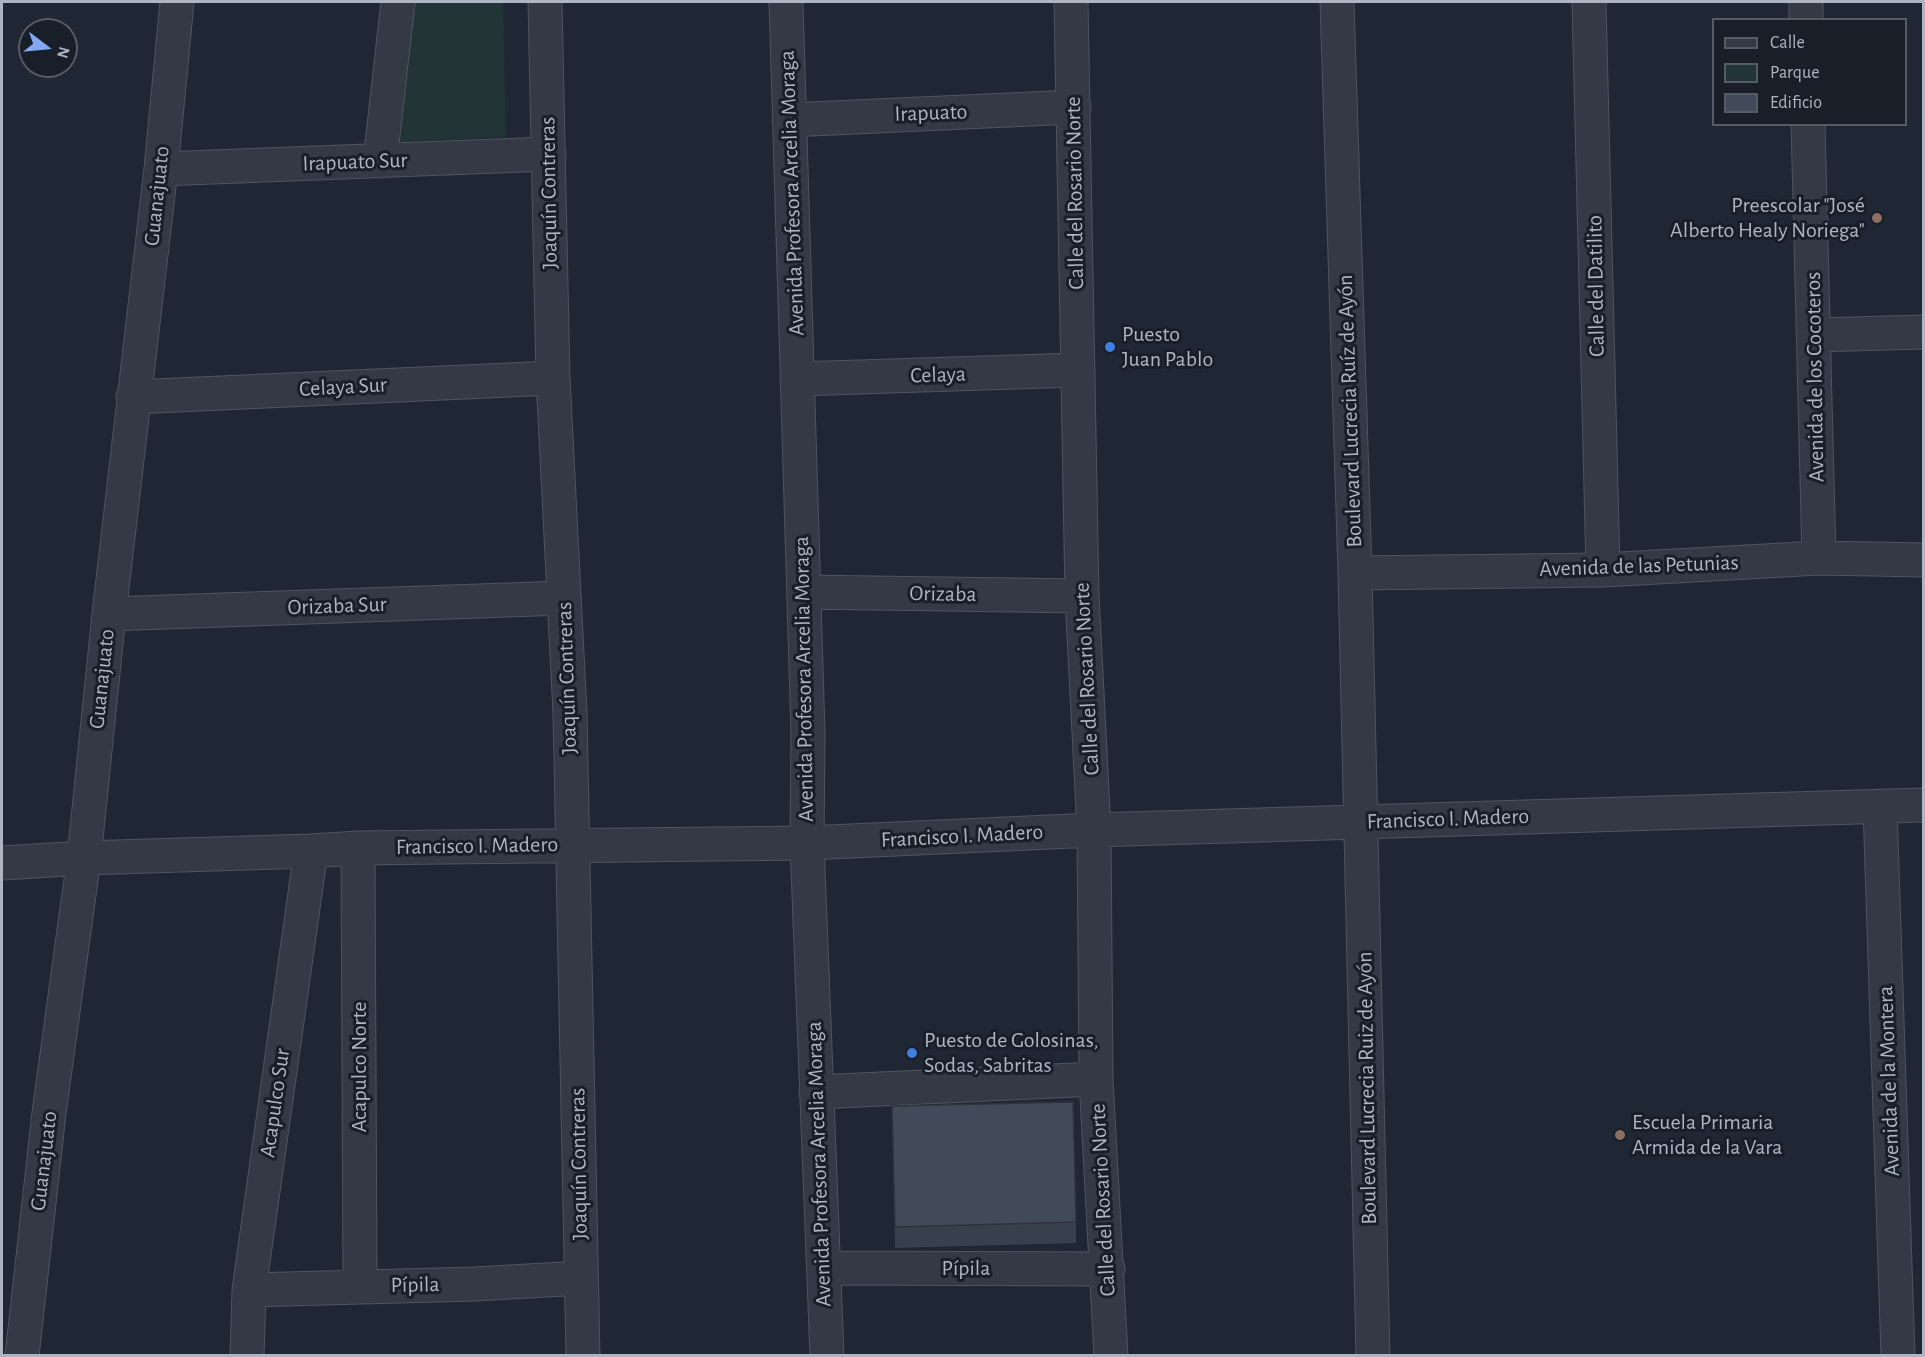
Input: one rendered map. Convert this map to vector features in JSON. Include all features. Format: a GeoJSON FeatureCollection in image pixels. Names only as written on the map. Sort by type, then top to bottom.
{"type":"FeatureCollection","features":[{"type":"Feature","properties":{"kind":"street","name":"Guanajuato"},"geometry":{"type":"LineString","coordinates":[[22,1356],[49,1113],[84,858],[133,397],[161,169],[177,2]]}},
{"type":"Feature","properties":{"kind":"street"},"geometry":{"type":"LineString","coordinates":[[380,161],[398,2]]}},
{"type":"Feature","properties":{"kind":"street","name":"Joaquín Contreras"},"geometry":{"type":"LineString","coordinates":[[545,2],[553,378],[570,713],[583,1356]]}},
{"type":"Feature","properties":{"kind":"street","name":"Avenida Profesora Arcelia Moraga"},"geometry":{"type":"LineString","coordinates":[[786,2],[808,733],[807,843],[827,1356]]}},
{"type":"Feature","properties":{"kind":"street","name":"Calle del Rosario Norte"},"geometry":{"type":"LineString","coordinates":[[1071,2],[1082,596],[1094,830],[1096,1079],[1111,1356]]}},
{"type":"Feature","properties":{"kind":"street","name":"Boulevard Lucrecia Ruíz de Ayón"},"geometry":{"type":"LineString","coordinates":[[1337,2],[1355,573],[1360,821]]}},
{"type":"Feature","properties":{"kind":"street","name":"Calle del Datilito"},"geometry":{"type":"LineString","coordinates":[[1589,2],[1603,570]]}},
{"type":"Feature","properties":{"kind":"street"},"geometry":{"type":"LineString","coordinates":[[1806,2],[1806,18]]}},
{"type":"Feature","properties":{"kind":"street","name":"Irapuato"},"geometry":{"type":"LineString","coordinates":[[789,120],[1074,107]]}},
{"type":"Feature","properties":{"kind":"street","name":"Avenida de los Cocoteros"},"geometry":{"type":"LineString","coordinates":[[1808,126],[1819,558]]}},
{"type":"Feature","properties":{"kind":"street","name":"Irapuato Sur"},"geometry":{"type":"LineString","coordinates":[[161,169],[549,154]]}},
{"type":"Feature","properties":{"kind":"street"},"geometry":{"type":"LineString","coordinates":[[1813,335],[1923,332]]}},
{"type":"Feature","properties":{"kind":"street","name":"Celaya"},"geometry":{"type":"LineString","coordinates":[[797,379],[1078,370]]}},
{"type":"Feature","properties":{"kind":"street","name":"Celaya Sur"},"geometry":{"type":"LineString","coordinates":[[133,397],[553,378]]}},
{"type":"Feature","properties":{"kind":"street","name":"Avenida de las Petunias"},"geometry":{"type":"LineString","coordinates":[[1355,573],[1603,570],[1819,558],[1923,560]]}},
{"type":"Feature","properties":{"kind":"street","name":"Orizaba"},"geometry":{"type":"LineString","coordinates":[[804,592],[1082,596]]}},
{"type":"Feature","properties":{"kind":"street","name":"Orizaba Sur"},"geometry":{"type":"LineString","coordinates":[[109,614],[564,598]]}},
{"type":"Feature","properties":{"kind":"street","name":"Francisco I. Madero"},"geometry":{"type":"LineString","coordinates":[[2,863],[358,848],[807,843],[1094,830],[1923,805]]}},
{"type":"Feature","properties":{"kind":"street","name":"Avenida de la Montera"},"geometry":{"type":"LineString","coordinates":[[1880,806],[1898,1356]]}},
{"type":"Feature","properties":{"kind":"street","name":"Boulevard Lucrecia Ruiz de Ayón"},"geometry":{"type":"LineString","coordinates":[[1360,821],[1374,1356]]}},
{"type":"Feature","properties":{"kind":"street","name":"Acapulco Norte"},"geometry":{"type":"LineString","coordinates":[[358,848],[360,1286]]}},
{"type":"Feature","properties":{"kind":"street","name":"Acapulco Sur"},"geometry":{"type":"LineString","coordinates":[[248,1356],[249,1290],[311,851]]}},
{"type":"Feature","properties":{"kind":"street"},"geometry":{"type":"LineString","coordinates":[[816,1092],[1096,1079]]}},
{"type":"Feature","properties":{"kind":"street","name":"Pípila"},"geometry":{"type":"LineString","coordinates":[[824,1268],[1108,1269]]}},
{"type":"Feature","properties":{"kind":"street","name":"Pípila"},"geometry":{"type":"LineString","coordinates":[[249,1290],[475,1284],[581,1278]]}},
{"type":"Feature","properties":{"kind":"green space"},"geometry":{"type":"Polygon","coordinates":[[[412,2],[503,2],[506,137],[399,142],[412,2]]]}},
{"type":"Feature","properties":{"kind":"building"},"geometry":{"type":"Polygon","coordinates":[[[1073,1102],[1076,1222],[895,1227],[892,1106],[1073,1102]]]}},
{"type":"Feature","properties":{"kind":"place","name":"Preescolar \"José Alberto Healy Noriega\""},"geometry":{"type":"Point","coordinates":[1877,218]}},
{"type":"Feature","properties":{"kind":"place","name":"Puesto Juan Pablo"},"geometry":{"type":"Point","coordinates":[1110,347]}},
{"type":"Feature","properties":{"kind":"place","name":"Puesto de Golosinas, Sodas, Sabritas"},"geometry":{"type":"Point","coordinates":[912,1053]}},
{"type":"Feature","properties":{"kind":"place","name":"Escuela Primaria Armida de la Vara"},"geometry":{"type":"Point","coordinates":[1620,1135]}}]}
